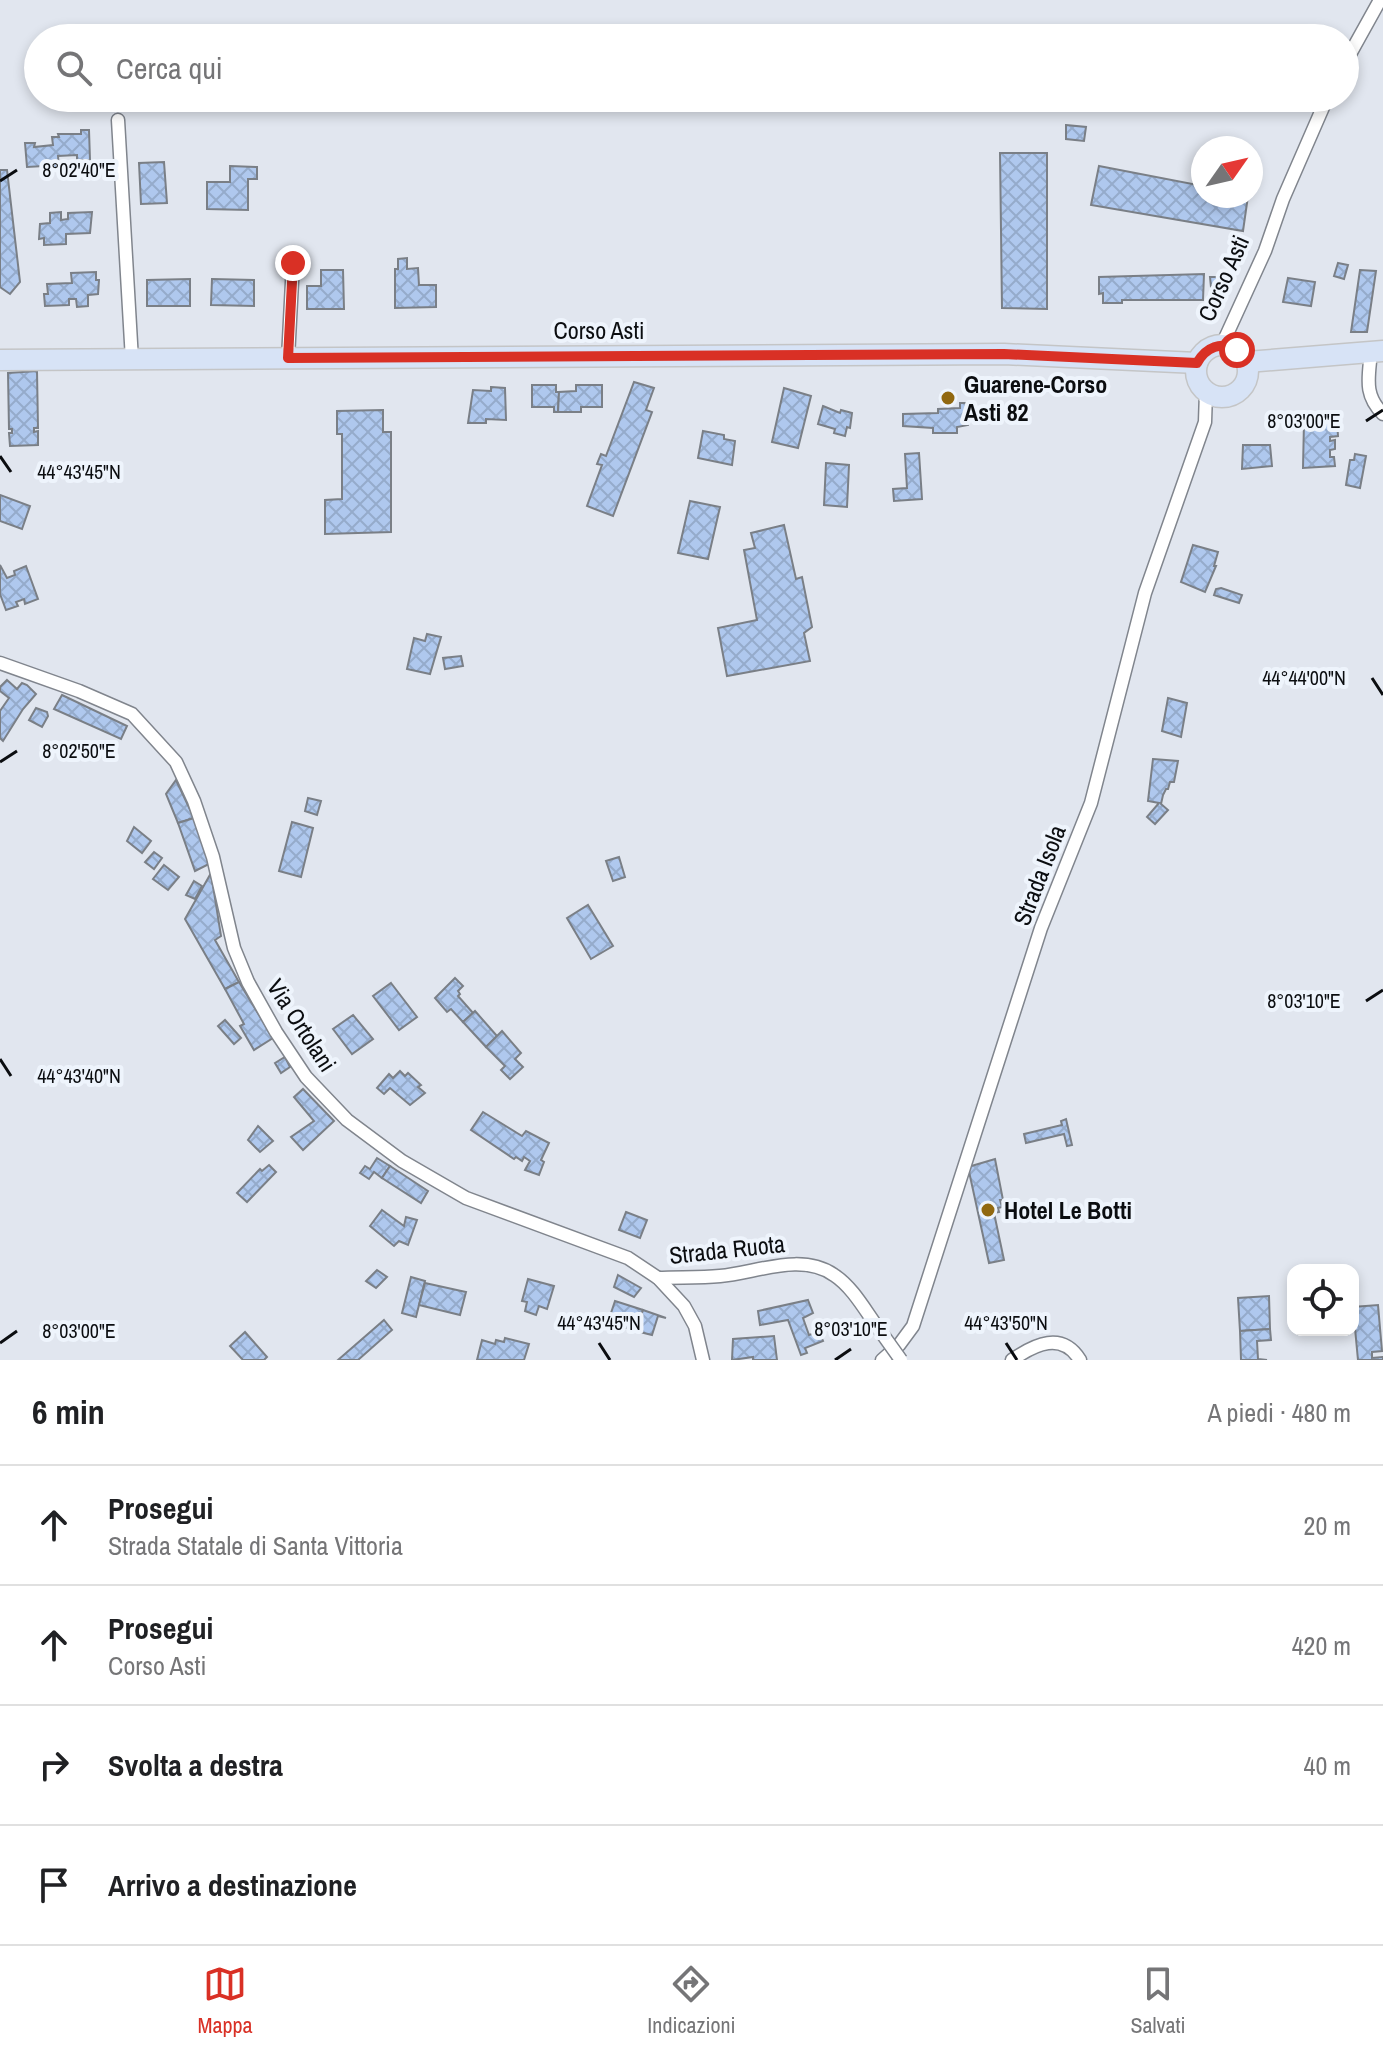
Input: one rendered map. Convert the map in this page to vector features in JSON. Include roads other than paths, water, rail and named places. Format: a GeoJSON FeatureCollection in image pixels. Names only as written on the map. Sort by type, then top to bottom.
{"type":"FeatureCollection","features":[{"type":"Feature","properties":{"kind":"main road"},"geometry":{"type":"LineString","coordinates":[[1222,345],[1237,350],[1247,362],[1248,379],[1238,393],[1222,398],[1206,392],[1197,379],[1197,363],[1207,350],[1222,345]]}},
{"type":"Feature","properties":{"kind":"main road"},"geometry":{"type":"LineString","coordinates":[[1247,362],[1377,351]]}},
{"type":"Feature","properties":{"kind":"main road","name":"Corso Asti"},"geometry":{"type":"LineString","coordinates":[[0,360],[1004,354],[1197,363]]}},
{"type":"Feature","properties":{"kind":"street"},"geometry":{"type":"LineString","coordinates":[[1359,38],[1380,0]]}},
{"type":"Feature","properties":{"kind":"street","name":"Corso Asti"},"geometry":{"type":"LineString","coordinates":[[1222,345],[1265,251],[1283,199],[1321,112]]}},
{"type":"Feature","properties":{"kind":"street"},"geometry":{"type":"LineString","coordinates":[[118,120],[132,360]]}},
{"type":"Feature","properties":{"kind":"street"},"geometry":{"type":"LineString","coordinates":[[288,358],[293,263]]}},
{"type":"Feature","properties":{"kind":"street"},"geometry":{"type":"LineString","coordinates":[[1377,351],[1368,387],[1373,404],[1383,414]]}},
{"type":"Feature","properties":{"kind":"street","name":"Strada Isola"},"geometry":{"type":"LineString","coordinates":[[882,1360],[899,1345],[913,1326],[1041,928],[1091,803],[1145,593],[1205,422],[1206,392]]}},
{"type":"Feature","properties":{"kind":"street","name":"Via Ortolani"},"geometry":{"type":"LineString","coordinates":[[0,663],[132,714],[176,762],[194,801],[213,857],[234,948],[248,982],[306,1077],[347,1120],[402,1161],[466,1198],[628,1258],[658,1278],[684,1306],[695,1326],[703,1360]]}},
{"type":"Feature","properties":{"kind":"street","name":"Strada Ruota"},"geometry":{"type":"LineString","coordinates":[[658,1278],[720,1276],[796,1264],[819,1267],[846,1286],[901,1360]]}},
{"type":"Feature","properties":{"kind":"street"},"geometry":{"type":"LineString","coordinates":[[1012,1360],[1050,1341],[1068,1346],[1080,1360]]}},
{"type":"Feature","properties":{"kind":"place","name":"Guarene-Corso Asti 82"},"geometry":{"type":"Point","coordinates":[948,398]}},
{"type":"Feature","properties":{"kind":"place","name":"Hotel Le Botti"},"geometry":{"type":"Point","coordinates":[988,1210]}}]}
